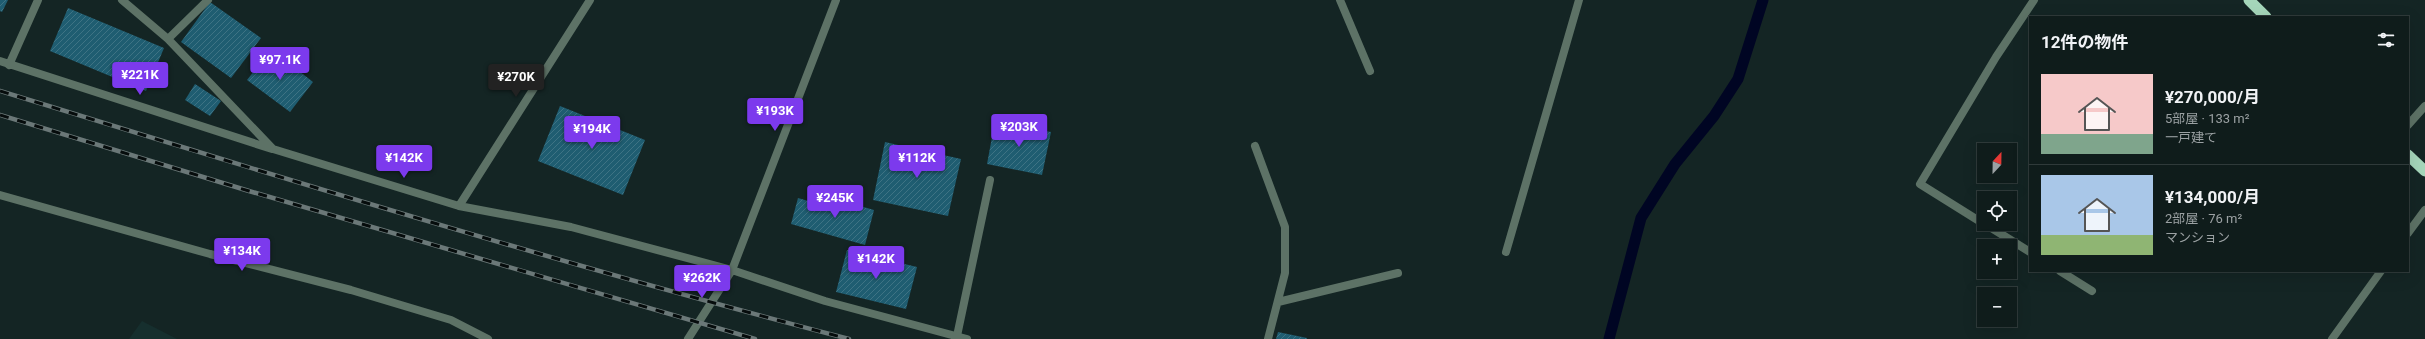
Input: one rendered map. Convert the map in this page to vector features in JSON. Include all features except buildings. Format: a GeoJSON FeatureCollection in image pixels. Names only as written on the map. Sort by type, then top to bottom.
{"type":"FeatureCollection","features":[{"type":"Feature","properties":{"kind":"highway"},"geometry":{"type":"LineString","coordinates":[[2249,0],[2265,16]]}},
{"type":"Feature","properties":{"kind":"highway"},"geometry":{"type":"LineString","coordinates":[[2409,156],[2425,171]]}},
{"type":"Feature","properties":{"kind":"street"},"geometry":{"type":"LineString","coordinates":[[9,65],[38,0]]}},
{"type":"Feature","properties":{"kind":"street"},"geometry":{"type":"LineString","coordinates":[[122,0],[168,39],[273,149]]}},
{"type":"Feature","properties":{"kind":"street"},"geometry":{"type":"LineString","coordinates":[[168,39],[208,0]]}},
{"type":"Feature","properties":{"kind":"street"},"geometry":{"type":"LineString","coordinates":[[459,206],[590,0]]}},
{"type":"Feature","properties":{"kind":"street"},"geometry":{"type":"LineString","coordinates":[[688,339],[732,270],[836,0]]}},
{"type":"Feature","properties":{"kind":"street"},"geometry":{"type":"LineString","coordinates":[[1340,0],[1370,70]]}},
{"type":"Feature","properties":{"kind":"street"},"geometry":{"type":"LineString","coordinates":[[1506,252],[1579,0]]}},
{"type":"Feature","properties":{"kind":"street"},"geometry":{"type":"LineString","coordinates":[[1977,220],[1920,184],[1996,57],[2034,0]]}},
{"type":"Feature","properties":{"kind":"street"},"geometry":{"type":"LineString","coordinates":[[0,61],[273,149],[459,206],[571,227],[732,270],[825,301],[967,339]]}},
{"type":"Feature","properties":{"kind":"street"},"geometry":{"type":"LineString","coordinates":[[2409,124],[2425,106]]}},
{"type":"Feature","properties":{"kind":"street"},"geometry":{"type":"LineString","coordinates":[[1255,146],[1285,227],[1285,272],[1268,339]]}},
{"type":"Feature","properties":{"kind":"street"},"geometry":{"type":"LineString","coordinates":[[957,336],[990,180]]}},
{"type":"Feature","properties":{"kind":"street"},"geometry":{"type":"LineString","coordinates":[[0,195],[210,254],[352,290],[451,320],[488,339]]}},
{"type":"Feature","properties":{"kind":"street"},"geometry":{"type":"LineString","coordinates":[[2409,232],[2425,210]]}},
{"type":"Feature","properties":{"kind":"street"},"geometry":{"type":"LineString","coordinates":[[1996,231],[2029,251]]}},
{"type":"Feature","properties":{"kind":"street"},"geometry":{"type":"LineString","coordinates":[[2062,272],[2092,290]]}},
{"type":"Feature","properties":{"kind":"street"},"geometry":{"type":"LineString","coordinates":[[2332,339],[2380,272]]}},
{"type":"Feature","properties":{"kind":"street"},"geometry":{"type":"LineString","coordinates":[[1278,302],[1398,273]]}},
{"type":"Feature","properties":{"kind":"shaded area"},"geometry":{"type":"Polygon","coordinates":[[[142,321],[177,339],[129,339],[142,321]]]}},
{"type":"Feature","properties":{"kind":"waterway"},"geometry":{"type":"LineString","coordinates":[[1609,339],[1641,218],[1675,164],[1714,116],[1738,79],[1763,0]]}},
{"type":"Feature","properties":{"kind":"railway"},"geometry":{"type":"LineString","coordinates":[[0,91],[529,251],[742,311],[849,339]]}},
{"type":"Feature","properties":{"kind":"railway"},"geometry":{"type":"LineString","coordinates":[[0,115],[249,191],[755,339]]}}]}
